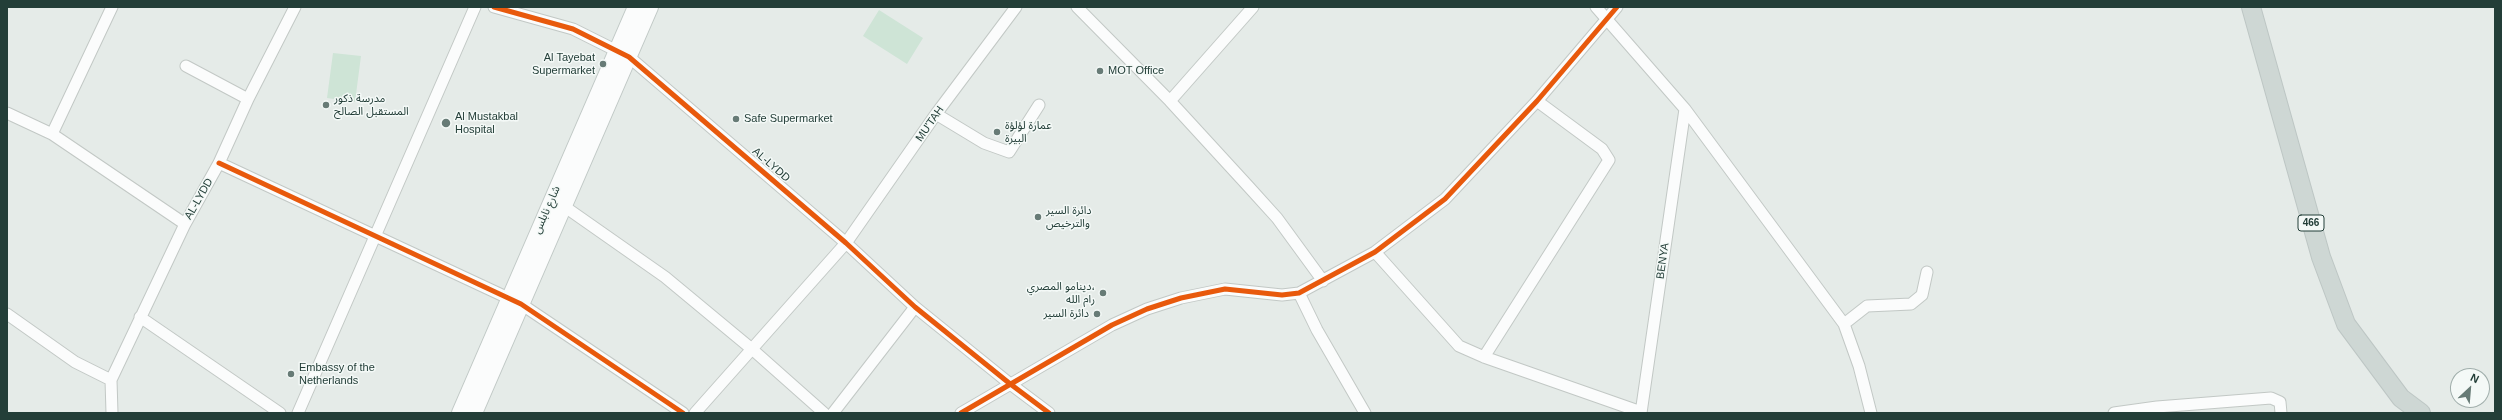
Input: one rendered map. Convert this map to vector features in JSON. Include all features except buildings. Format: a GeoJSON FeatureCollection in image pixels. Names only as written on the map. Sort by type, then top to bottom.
{"type":"FeatureCollection","features":[{"type":"Feature","properties":{"kind":"main road","name":"شارع نابلس"},"geometry":{"type":"LineString","coordinates":[[623,53],[636,7]]}},
{"type":"Feature","properties":{"kind":"main road","name":"شارع نابلس"},"geometry":{"type":"LineString","coordinates":[[472,412],[515,301],[623,53],[650,7]]}},
{"type":"Feature","properties":{"kind":"main road","name":"466"},"geometry":{"type":"LineString","coordinates":[[2251,7],[2321,257],[2346,324],[2401,398],[2421,413]]}},
{"type":"Feature","properties":{"kind":"street"},"geometry":{"type":"LineString","coordinates":[[52,134],[112,7]]}},
{"type":"Feature","properties":{"kind":"street","name":"AL-LYDD"},"geometry":{"type":"LineString","coordinates":[[7,113],[52,134],[185,224],[220,164],[248,99],[295,7]]}},
{"type":"Feature","properties":{"kind":"street"},"geometry":{"type":"LineString","coordinates":[[298,413],[377,236],[475,7]]}},
{"type":"Feature","properties":{"kind":"street","name":"AL-LYDD"},"geometry":{"type":"LineString","coordinates":[[494,7],[573,29],[623,53],[846,243],[915,307],[1009,383],[1049,413]]}},
{"type":"Feature","properties":{"kind":"street","name":"MU'TAH"},"geometry":{"type":"LineString","coordinates":[[695,413],[753,350],[846,243],[936,114],[1016,7]]}},
{"type":"Feature","properties":{"kind":"street"},"geometry":{"type":"LineString","coordinates":[[1077,7],[1170,101],[1277,218],[1324,281]]}},
{"type":"Feature","properties":{"kind":"street"},"geometry":{"type":"LineString","coordinates":[[1170,101],[1253,7]]}},
{"type":"Feature","properties":{"kind":"street"},"geometry":{"type":"LineString","coordinates":[[1596,7],[1685,109],[1844,324],[1859,366],[1871,413]]}},
{"type":"Feature","properties":{"kind":"street"},"geometry":{"type":"LineString","coordinates":[[961,413],[1009,383],[1112,325],[1147,309],[1181,298],[1225,289],[1282,295],[1299,293],[1324,281],[1375,252],[1445,199],[1537,101],[1617,7]]}},
{"type":"Feature","properties":{"kind":"street"},"geometry":{"type":"LineString","coordinates":[[186,66],[248,99]]}},
{"type":"Feature","properties":{"kind":"street"},"geometry":{"type":"LineString","coordinates":[[1484,357],[1609,160],[1602,149],[1537,101]]}},
{"type":"Feature","properties":{"kind":"street"},"geometry":{"type":"LineString","coordinates":[[936,114],[984,143],[1009,152],[1039,105]]}},
{"type":"Feature","properties":{"kind":"street","name":"BENYA"},"geometry":{"type":"LineString","coordinates":[[1641,413],[1685,109]]}},
{"type":"Feature","properties":{"kind":"street"},"geometry":{"type":"LineString","coordinates":[[220,164],[515,301],[683,413]]}},
{"type":"Feature","properties":{"kind":"street"},"geometry":{"type":"LineString","coordinates":[[558,202],[664,277],[753,350],[824,413]]}},
{"type":"Feature","properties":{"kind":"street"},"geometry":{"type":"LineString","coordinates":[[112,413],[111,380],[185,224]]}},
{"type":"Feature","properties":{"kind":"street"},"geometry":{"type":"LineString","coordinates":[[1375,252],[1459,346],[1484,357],[1641,413]]}},
{"type":"Feature","properties":{"kind":"street"},"geometry":{"type":"LineString","coordinates":[[1844,324],[1867,306],[1912,304],[1922,295],[1927,272]]}},
{"type":"Feature","properties":{"kind":"street"},"geometry":{"type":"LineString","coordinates":[[1299,293],[1317,330],[1365,413]]}},
{"type":"Feature","properties":{"kind":"street"},"geometry":{"type":"LineString","coordinates":[[833,413],[915,307]]}},
{"type":"Feature","properties":{"kind":"street"},"geometry":{"type":"LineString","coordinates":[[7,314],[75,362],[111,380]]}},
{"type":"Feature","properties":{"kind":"street"},"geometry":{"type":"LineString","coordinates":[[140,317],[280,413]]}},
{"type":"Feature","properties":{"kind":"street"},"geometry":{"type":"LineString","coordinates":[[2114,413],[2157,407],[2270,398],[2280,402],[2281,413]]}},
{"type":"Feature","properties":{"kind":"green space"},"geometry":{"type":"Polygon","coordinates":[[[879,10],[923,38],[907,64],[863,36],[879,10]]]}},
{"type":"Feature","properties":{"kind":"green space"},"geometry":{"type":"Polygon","coordinates":[[[333,53],[361,56],[355,102],[327,98],[333,53]]]}},
{"type":"Feature","properties":{"kind":"cycle path"},"geometry":{"type":"LineString","coordinates":[[494,7],[573,29],[629,57],[846,243],[915,307],[1009,383],[1049,413]]}},
{"type":"Feature","properties":{"kind":"cycle path"},"geometry":{"type":"LineString","coordinates":[[961,413],[1112,325],[1147,309],[1181,298],[1225,289],[1282,295],[1299,293],[1375,252],[1445,199],[1537,101],[1617,7]]}},
{"type":"Feature","properties":{"kind":"cycle path"},"geometry":{"type":"LineString","coordinates":[[219,163],[521,304],[683,413]]}},
{"type":"Feature","properties":{"kind":"place","name":"Al Tayebat Supermarket"},"geometry":{"type":"Point","coordinates":[603,64]}},
{"type":"Feature","properties":{"kind":"place","name":"MOT Office"},"geometry":{"type":"Point","coordinates":[1100,71]}},
{"type":"Feature","properties":{"kind":"place","name":"مدرسة ذكور المستقبل الصالح"},"geometry":{"type":"Point","coordinates":[326,105]}},
{"type":"Feature","properties":{"kind":"place","name":"Safe Supermarket"},"geometry":{"type":"Point","coordinates":[736,119]}},
{"type":"Feature","properties":{"kind":"place","name":"Al Mustakbal Hospital"},"geometry":{"type":"Point","coordinates":[446,123]}},
{"type":"Feature","properties":{"kind":"place","name":"عمارة لؤلؤة البيرة"},"geometry":{"type":"Point","coordinates":[997,132]}},
{"type":"Feature","properties":{"kind":"place","name":"دائرة السير والترخيص"},"geometry":{"type":"Point","coordinates":[1038,217]}},
{"type":"Feature","properties":{"kind":"place","name":"دينامو المصري، رام الله"},"geometry":{"type":"Point","coordinates":[1103,293]}},
{"type":"Feature","properties":{"kind":"place","name":"دائرة السير"},"geometry":{"type":"Point","coordinates":[1097,314]}},
{"type":"Feature","properties":{"kind":"place","name":"Embassy of the Netherlands"},"geometry":{"type":"Point","coordinates":[291,374]}}]}
